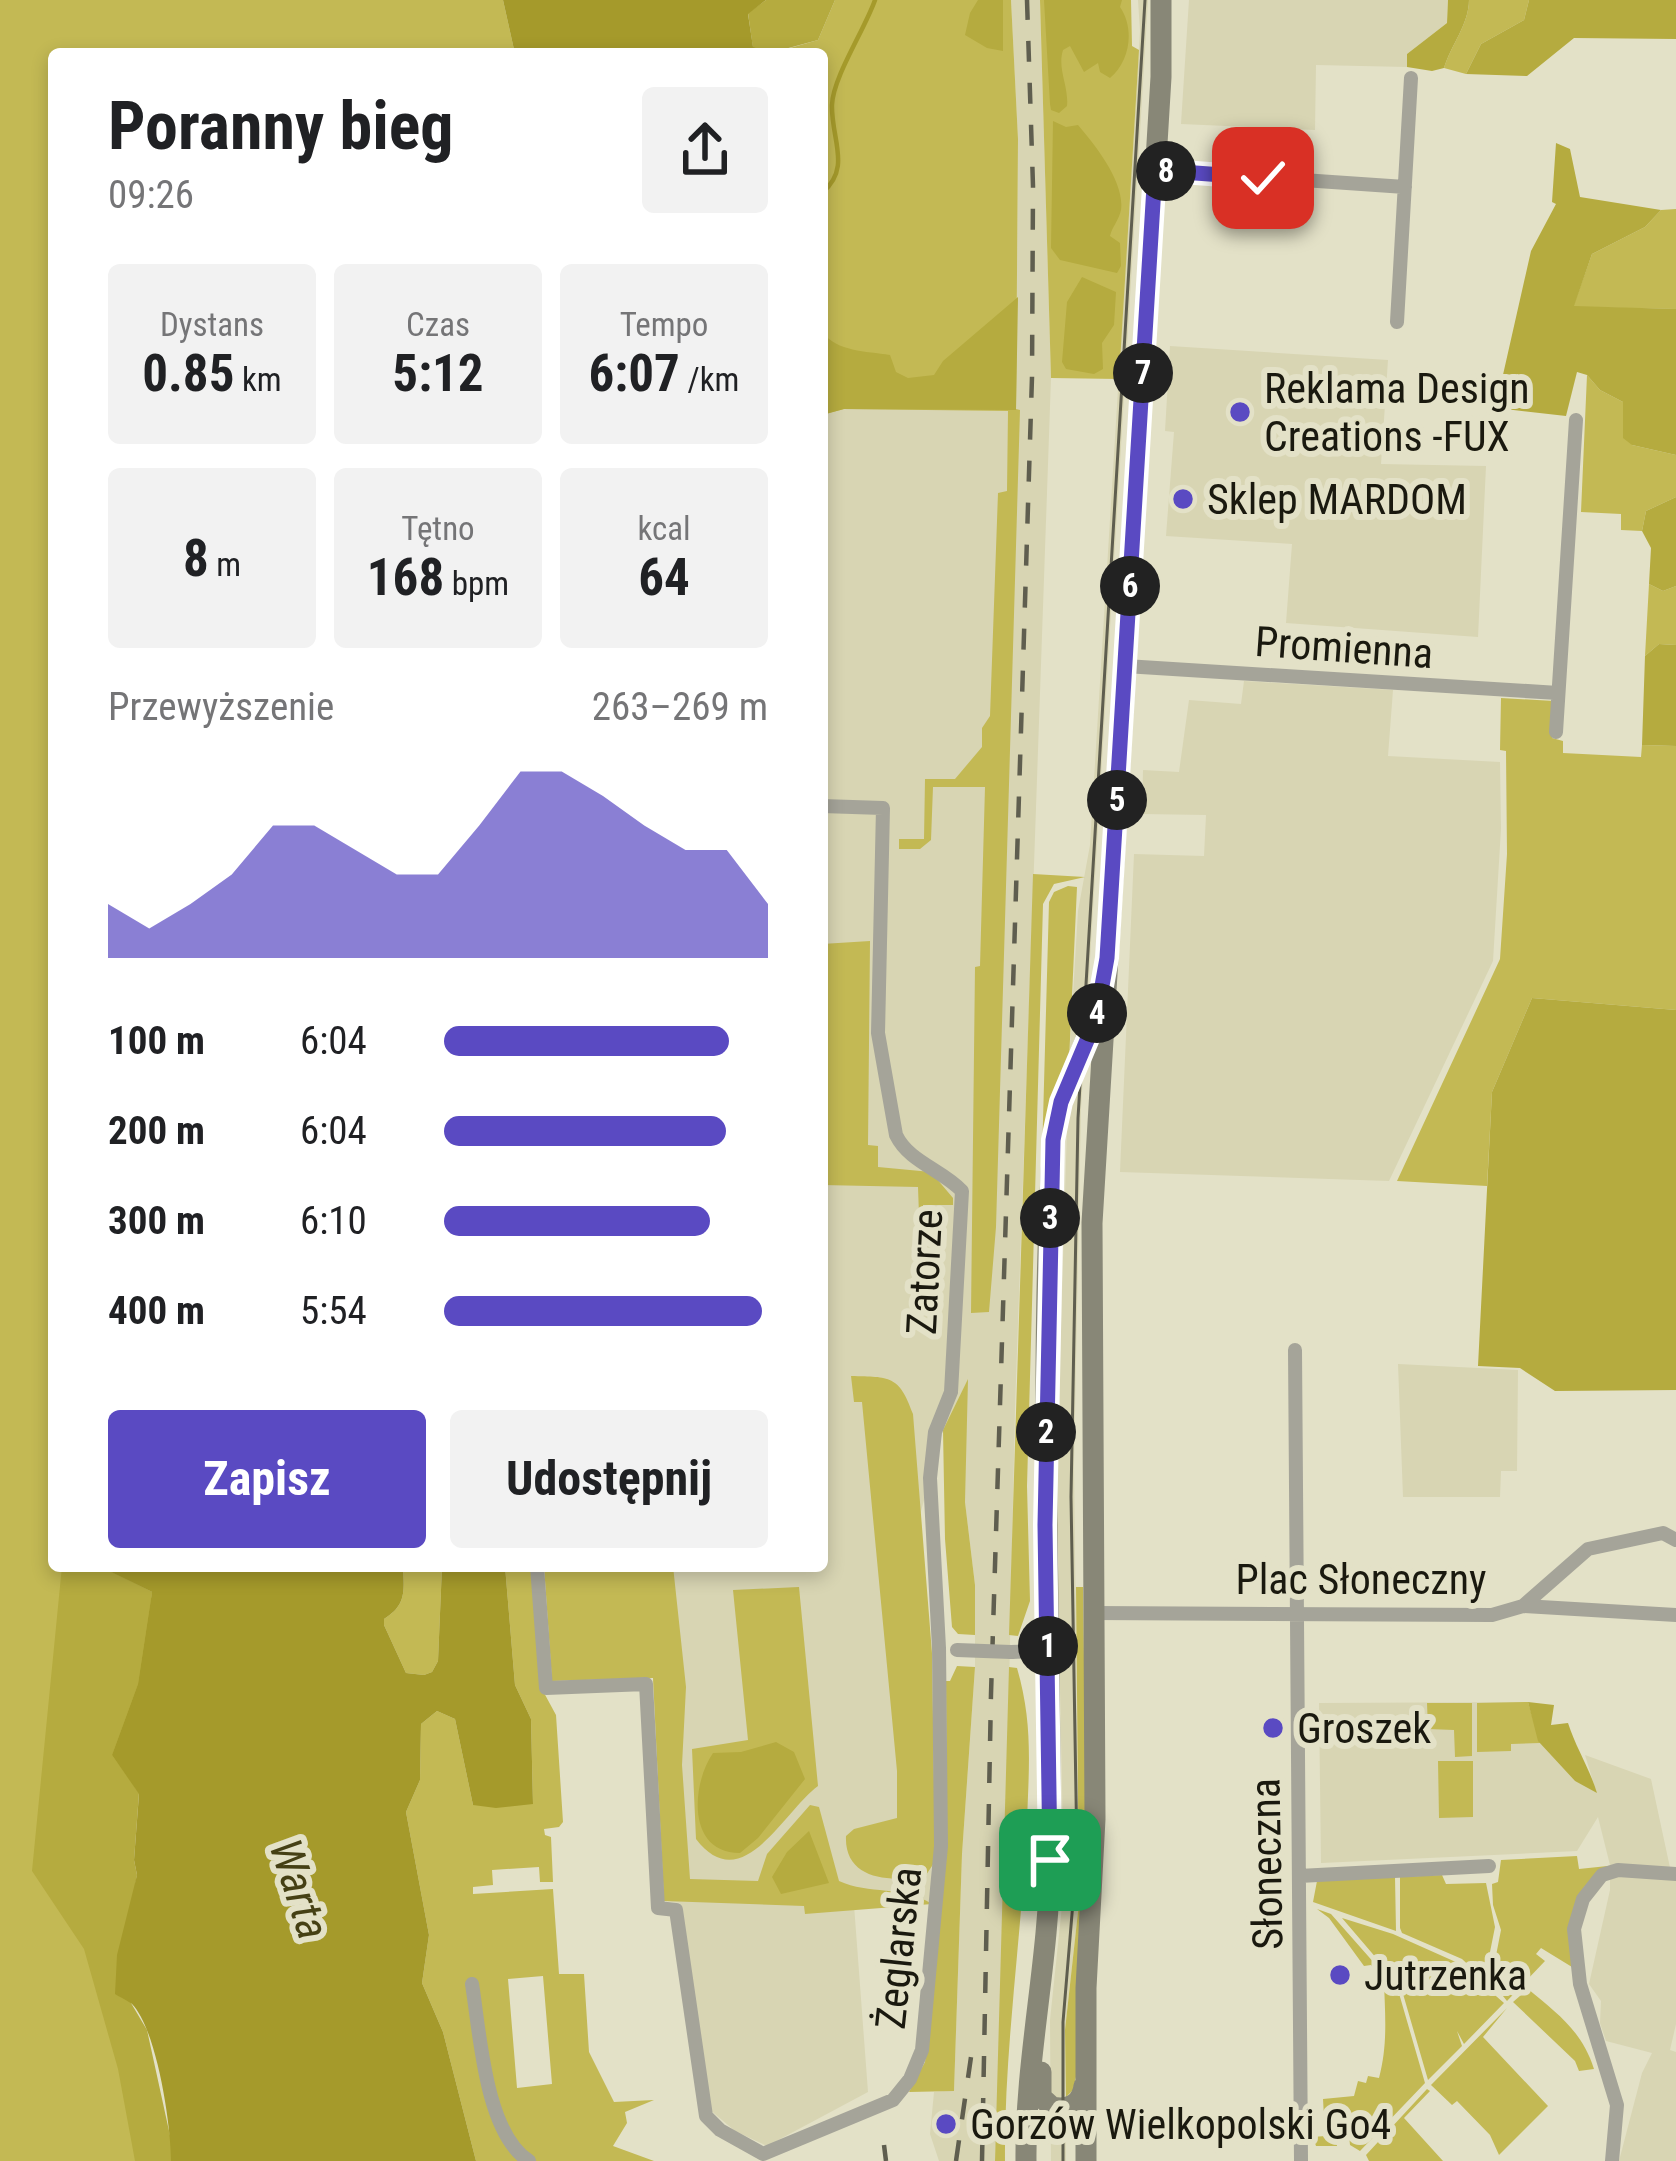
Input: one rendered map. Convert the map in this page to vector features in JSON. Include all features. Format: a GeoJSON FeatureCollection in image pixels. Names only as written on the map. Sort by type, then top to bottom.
{"type":"FeatureCollection","features":[{"type":"Feature","properties":{"kind":"main road"},"geometry":{"type":"LineString","coordinates":[[1094,1175],[1106,1040],[1107,958],[1161,73],[1161,0]]}},
{"type":"Feature","properties":{"kind":"main road"},"geometry":{"type":"LineString","coordinates":[[1161,73],[1172,0]]}},
{"type":"Feature","properties":{"kind":"main road"},"geometry":{"type":"LineString","coordinates":[[1084,2086],[1080,2099],[1067,2108],[1052,2107],[1041,2097],[1050,1860],[1045,1507],[1057,1115],[1096,1019],[1107,958]]}},
{"type":"Feature","properties":{"kind":"main road"},"geometry":{"type":"LineString","coordinates":[[1052,1165],[1061,1126],[1070,1118],[1081,1118],[1093,1132],[1094,1175],[1090,1335],[1095,1819],[1084,2086],[1086,2161]]}},
{"type":"Feature","properties":{"kind":"main road"},"geometry":{"type":"LineString","coordinates":[[1026,2161],[1028,2084],[1046,1946]]}},
{"type":"Feature","properties":{"kind":"street"},"geometry":{"type":"LineString","coordinates":[[1397,322],[1411,78]]}},
{"type":"Feature","properties":{"kind":"street"},"geometry":{"type":"LineString","coordinates":[[1155,170],[1405,187]]}},
{"type":"Feature","properties":{"kind":"street"},"geometry":{"type":"LineString","coordinates":[[1556,732],[1576,420]]}},
{"type":"Feature","properties":{"kind":"street","name":"Promienna"},"geometry":{"type":"LineString","coordinates":[[1125,666],[1558,693]]}},
{"type":"Feature","properties":{"kind":"street","name":"Zatorze"},"geometry":{"type":"LineString","coordinates":[[828,806],[883,808],[878,1033],[896,1135],[903,1150],[943,1171],[962,1191],[951,1392],[935,1432],[930,1478],[939,1648]]}},
{"type":"Feature","properties":{"kind":"street","name":"Słoneczna"},"geometry":{"type":"LineString","coordinates":[[1295,1350],[1301,2161]]}},
{"type":"Feature","properties":{"kind":"street","name":"Plac Słoneczny"},"geometry":{"type":"LineString","coordinates":[[1093,1613],[1492,1615],[1522,1606],[1588,1549],[1663,1533],[1676,1540]]}},
{"type":"Feature","properties":{"kind":"street","name":"Żeglarska"},"geometry":{"type":"LineString","coordinates":[[537,1572],[545,1688],[646,1684],[658,1908],[676,1910],[706,2116],[757,2157],[892,2100],[910,2079],[922,2050],[941,1846],[939,1648]]}},
{"type":"Feature","properties":{"kind":"street"},"geometry":{"type":"LineString","coordinates":[[1522,1606],[1676,1616]]}},
{"type":"Feature","properties":{"kind":"street"},"geometry":{"type":"LineString","coordinates":[[939,1648],[1048,1651]]}},
{"type":"Feature","properties":{"kind":"street"},"geometry":{"type":"LineString","coordinates":[[1300,1876],[1489,1866]]}},
{"type":"Feature","properties":{"kind":"street"},"geometry":{"type":"LineString","coordinates":[[1612,2161],[1617,2105],[1580,1984],[1574,1929],[1583,1899],[1602,1875],[1618,1870],[1676,1874]]}},
{"type":"Feature","properties":{"kind":"street"},"geometry":{"type":"LineString","coordinates":[[472,1984],[493,2101],[507,2139],[530,2161]]}},
{"type":"Feature","properties":{"kind":"shaded area"},"geometry":{"type":"Polygon","coordinates":[[[0,0],[503,0],[514,48],[48,48],[48,1572],[112,1572],[152,1592],[117,1955],[171,2161],[0,2161],[0,0]]]}},
{"type":"Feature","properties":{"kind":"shaded area"},"geometry":{"type":"Polygon","coordinates":[[[766,0],[835,0],[818,40],[788,48],[753,48],[748,13],[766,0]]]}},
{"type":"Feature","properties":{"kind":"shaded area"},"geometry":{"type":"Polygon","coordinates":[[[835,0],[1011,0],[1018,139],[1016,409],[1020,410],[996,1227],[989,1312],[971,1313],[975,967],[980,966],[985,787],[933,787],[931,840],[920,849],[899,849],[899,839],[924,839],[925,779],[955,779],[982,747],[982,728],[990,716],[998,493],[1007,491],[1008,411],[844,409],[828,413],[828,48],[790,48],[818,40],[835,0]]]}},
{"type":"Feature","properties":{"kind":"shaded area"},"geometry":{"type":"Polygon","coordinates":[[[978,0],[1003,0],[1003,51],[965,35],[978,0]]]}},
{"type":"Feature","properties":{"kind":"shaded area"},"geometry":{"type":"Polygon","coordinates":[[[1011,0],[1040,0],[1051,378],[1015,1409],[995,2161],[939,2161],[930,2134],[934,2092],[954,2090],[962,1854],[975,1667],[975,1585],[965,1502],[966,1384],[943,1430],[920,1515],[929,1633],[932,1904],[854,1905],[868,2092],[767,2146],[735,2131],[709,2109],[680,1903],[664,1901],[653,1678],[550,1572],[828,1572],[828,413],[844,409],[1016,410],[1018,139],[1011,0]]]}},
{"type":"Feature","properties":{"kind":"shaded area"},"geometry":{"type":"Polygon","coordinates":[[[1040,0],[1131,0],[1132,46],[1139,50],[1119,379],[1051,378],[1040,0]]]}},
{"type":"Feature","properties":{"kind":"shaded area"},"geometry":{"type":"Polygon","coordinates":[[[1044,0],[1122,0],[1128,25],[1126,54],[1110,78],[1100,72],[1098,63],[1084,72],[1070,46],[1063,50],[1067,106],[1059,113],[1050,104],[1044,0]]]}},
{"type":"Feature","properties":{"kind":"shaded area"},"geometry":{"type":"Polygon","coordinates":[[[1138,0],[1148,0],[1081,1109],[1074,1464],[1079,1903],[1065,2030],[1066,2161],[1051,2161],[1050,2020],[1064,1887],[1056,1491],[1069,1062],[1078,911],[1090,845],[1140,31],[1138,0]]]}},
{"type":"Feature","properties":{"kind":"shaded area"},"geometry":{"type":"Polygon","coordinates":[[[1189,0],[1448,0],[1447,23],[1407,54],[1407,67],[1316,65],[1315,130],[1181,124],[1189,0]]]}},
{"type":"Feature","properties":{"kind":"shaded area"},"geometry":{"type":"Polygon","coordinates":[[[1448,0],[1469,0],[1444,68],[1407,67],[1407,54],[1447,23],[1448,0]]]}},
{"type":"Feature","properties":{"kind":"shaded area"},"geometry":{"type":"Polygon","coordinates":[[[1469,0],[1529,0],[1524,20],[1481,44],[1466,74],[1444,68],[1469,0]]]}},
{"type":"Feature","properties":{"kind":"shaded area"},"geometry":{"type":"Polygon","coordinates":[[[1529,0],[1676,0],[1676,39],[1574,38],[1527,76],[1466,74],[1481,44],[1524,20],[1529,0]]]}},
{"type":"Feature","properties":{"kind":"shaded area"},"geometry":{"type":"Polygon","coordinates":[[[1053,121],[1066,127],[1078,125],[1114,176],[1121,199],[1110,236],[1120,243],[1117,273],[1060,260],[1051,248],[1053,121]]]}},
{"type":"Feature","properties":{"kind":"shaded area"},"geometry":{"type":"Polygon","coordinates":[[[1556,143],[1570,149],[1580,197],[1661,210],[1645,227],[1592,254],[1574,306],[1676,309],[1676,455],[1632,445],[1623,438],[1623,402],[1577,372],[1566,416],[1505,409],[1500,388],[1531,251],[1556,204],[1552,202],[1556,143]]]}},
{"type":"Feature","properties":{"kind":"shaded area"},"geometry":{"type":"Polygon","coordinates":[[[1676,209],[1676,309],[1573,307],[1592,254],[1645,227],[1661,210],[1676,209]]]}},
{"type":"Feature","properties":{"kind":"shaded area"},"geometry":{"type":"Polygon","coordinates":[[[1082,277],[1116,292],[1114,325],[1102,343],[1103,369],[1094,374],[1066,369],[1062,362],[1067,302],[1082,277]]]}},
{"type":"Feature","properties":{"kind":"shaded area"},"geometry":{"type":"Polygon","coordinates":[[[1018,297],[1016,410],[844,409],[828,413],[828,339],[844,347],[890,355],[896,372],[908,378],[934,375],[943,361],[1018,297]]]}},
{"type":"Feature","properties":{"kind":"shaded area"},"geometry":{"type":"Polygon","coordinates":[[[1170,346],[1388,360],[1381,464],[1486,466],[1478,637],[1286,623],[1292,544],[1166,536],[1174,432],[1165,431],[1170,346]]]}},
{"type":"Feature","properties":{"kind":"shaded area"},"geometry":{"type":"Polygon","coordinates":[[[1587,375],[1600,390],[1623,402],[1632,445],[1676,455],[1676,497],[1646,511],[1642,531],[1621,530],[1621,514],[1581,512],[1587,375]]]}},
{"type":"Feature","properties":{"kind":"shaded area"},"geometry":{"type":"Polygon","coordinates":[[[1676,497],[1676,586],[1663,591],[1649,584],[1651,548],[1642,531],[1646,511],[1676,497]]]}},
{"type":"Feature","properties":{"kind":"shaded area"},"geometry":{"type":"Polygon","coordinates":[[[1649,584],[1663,591],[1676,586],[1676,645],[1659,644],[1645,656],[1649,584]]]}},
{"type":"Feature","properties":{"kind":"shaded area"},"geometry":{"type":"Polygon","coordinates":[[[1659,644],[1676,645],[1676,746],[1642,745],[1645,656],[1659,644]]]}},
{"type":"Feature","properties":{"kind":"shaded area"},"geometry":{"type":"Polygon","coordinates":[[[1244,681],[1393,690],[1388,756],[1500,762],[1493,961],[1389,1181],[1120,1172],[1134,854],[1204,856],[1206,815],[1142,814],[1143,770],[1179,772],[1189,700],[1241,704],[1244,681]]]}},
{"type":"Feature","properties":{"kind":"shaded area"},"geometry":{"type":"Polygon","coordinates":[[[1501,698],[1554,701],[1552,738],[1563,741],[1563,753],[1641,757],[1642,745],[1676,746],[1676,1010],[1532,998],[1492,1092],[1487,1186],[1397,1181],[1500,959],[1507,854],[1501,698]]]}},
{"type":"Feature","properties":{"kind":"shaded area"},"geometry":{"type":"Polygon","coordinates":[[[1033,874],[1085,877],[1054,884],[1043,904],[1027,1486],[1030,1601],[1018,1636],[1009,1635],[1033,874]]]}},
{"type":"Feature","properties":{"kind":"shaded area"},"geometry":{"type":"Polygon","coordinates":[[[1077,887],[1069,1061],[1042,1157],[1049,902],[1054,892],[1077,887]]]}},
{"type":"Feature","properties":{"kind":"shaded area"},"geometry":{"type":"Polygon","coordinates":[[[870,941],[868,1145],[878,1146],[878,1167],[931,1172],[953,1198],[953,1205],[923,1205],[923,1215],[919,1215],[918,1187],[828,1185],[828,944],[870,941]]]}},
{"type":"Feature","properties":{"kind":"shaded area"},"geometry":{"type":"Polygon","coordinates":[[[1532,998],[1676,1010],[1676,1390],[1555,1391],[1520,1368],[1478,1366],[1492,1092],[1532,998]]]}},
{"type":"Feature","properties":{"kind":"shaded area"},"geometry":{"type":"Polygon","coordinates":[[[1398,1364],[1518,1370],[1517,1471],[1501,1471],[1500,1497],[1403,1497],[1398,1364]]]}},
{"type":"Feature","properties":{"kind":"shaded area"},"geometry":{"type":"Polygon","coordinates":[[[851,1376],[898,1385],[913,1414],[932,1653],[935,1848],[934,1863],[926,1875],[912,1877],[872,1875],[861,1870],[847,1851],[846,1836],[854,1829],[897,1818],[897,1771],[862,1402],[854,1402],[851,1376]]]}},
{"type":"Feature","properties":{"kind":"shaded area"},"geometry":{"type":"Polygon","coordinates":[[[968,1379],[965,1502],[975,1585],[975,1635],[958,1634],[952,1627],[945,1539],[943,1430],[968,1379]]]}},
{"type":"Feature","properties":{"kind":"shaded area"},"geometry":{"type":"Polygon","coordinates":[[[61,1572],[112,1572],[152,1592],[138,1684],[112,1755],[139,1793],[137,1875],[131,1908],[131,2003],[147,2030],[171,2140],[171,2161],[135,2161],[118,2069],[84,1949],[32,1871],[61,1572]]]}},
{"type":"Feature","properties":{"kind":"shaded area"},"geometry":{"type":"Polygon","coordinates":[[[403,1572],[442,1572],[438,1661],[424,1675],[406,1673],[384,1625],[384,1619],[397,1608],[403,1572]]]}},
{"type":"Feature","properties":{"kind":"shaded area"},"geometry":{"type":"Polygon","coordinates":[[[506,1572],[533,1572],[543,1691],[556,1715],[563,1822],[544,1829],[551,1837],[553,1882],[540,1882],[539,1867],[492,1870],[493,1885],[473,1887],[473,1894],[553,1889],[559,1974],[584,1974],[589,2052],[614,2102],[654,2100],[625,2112],[627,2123],[613,2146],[654,2161],[476,2161],[443,2032],[422,1983],[429,1935],[406,1812],[420,1780],[421,1724],[437,1711],[455,1719],[473,1805],[533,1803],[531,1719],[515,1685],[506,1572]],[[543,1976],[508,1979],[517,2088],[552,2084],[543,1976]]]}},
{"type":"Feature","properties":{"kind":"shaded area"},"geometry":{"type":"Polygon","coordinates":[[[544,1572],[674,1572],[686,1687],[682,1765],[690,1879],[758,1881],[767,1854],[810,1805],[819,1807],[839,1881],[909,1894],[932,1904],[805,1914],[804,1906],[664,1901],[653,1678],[552,1681],[544,1572]]]}},
{"type":"Feature","properties":{"kind":"shaded area"},"geometry":{"type":"Polygon","coordinates":[[[799,1587],[818,1786],[761,1845],[730,1860],[713,1855],[696,1839],[692,1749],[748,1740],[733,1590],[799,1587]]]}},
{"type":"Feature","properties":{"kind":"shaded area"},"geometry":{"type":"Polygon","coordinates":[[[1076,1587],[1083,1587],[1086,1801],[1076,2077],[1066,2097],[1065,2030],[1079,1903],[1076,1587]]]}},
{"type":"Feature","properties":{"kind":"shaded area"},"geometry":{"type":"Polygon","coordinates":[[[957,1666],[975,1667],[962,1854],[954,2091],[909,2092],[925,2062],[947,1842],[946,1681],[957,1666]]]}},
{"type":"Feature","properties":{"kind":"shaded area"},"geometry":{"type":"Polygon","coordinates":[[[1009,1667],[1017,1668],[1026,1707],[1029,1782],[1005,2161],[995,2161],[1009,1667]]]}},
{"type":"Feature","properties":{"kind":"shaded area"},"geometry":{"type":"Polygon","coordinates":[[[1528,1702],[1538,1741],[1575,1781],[1596,1791],[1585,1755],[1651,1779],[1672,1877],[1676,1878],[1676,2024],[1670,2050],[1676,2052],[1676,2161],[1619,2161],[1642,2073],[1652,2053],[1606,2041],[1600,2023],[1601,2001],[1589,1984],[1610,1890],[1610,1865],[1598,1817],[1577,1851],[1321,1863],[1319,1703],[1528,1702]]]}},
{"type":"Feature","properties":{"kind":"shaded area"},"geometry":{"type":"Polygon","coordinates":[[[1528,1702],[1540,1743],[1511,1744],[1511,1751],[1477,1752],[1477,1703],[1528,1702]]]}},
{"type":"Feature","properties":{"kind":"shaded area"},"geometry":{"type":"Polygon","coordinates":[[[1528,1702],[1554,1705],[1551,1725],[1568,1723],[1597,1793],[1575,1781],[1538,1741],[1528,1702]]]}},
{"type":"Feature","properties":{"kind":"shaded area"},"geometry":{"type":"Polygon","coordinates":[[[1427,1703],[1472,1703],[1472,1756],[1455,1757],[1454,1730],[1428,1729],[1427,1703]]]}},
{"type":"Feature","properties":{"kind":"shaded area"},"geometry":{"type":"Polygon","coordinates":[[[776,1742],[794,1752],[805,1779],[758,1838],[740,1853],[723,1850],[710,1842],[698,1815],[706,1766],[713,1753],[741,1752],[776,1742]]]}},
{"type":"Feature","properties":{"kind":"shaded area"},"geometry":{"type":"Polygon","coordinates":[[[1438,1761],[1473,1761],[1473,1817],[1439,1818],[1438,1761]]]}},
{"type":"Feature","properties":{"kind":"shaded area"},"geometry":{"type":"Polygon","coordinates":[[[809,1831],[829,1883],[781,1894],[772,1877],[787,1852],[809,1831]]]}},
{"type":"Feature","properties":{"kind":"shaded area"},"geometry":{"type":"Polygon","coordinates":[[[1577,1856],[1579,1869],[1617,1865],[1584,1887],[1572,1967],[1541,1948],[1536,1954],[1545,1961],[1507,2001],[1491,1981],[1501,1930],[1492,1884],[1498,1882],[1501,1860],[1577,1856]]]}},
{"type":"Feature","properties":{"kind":"shaded area"},"geometry":{"type":"Polygon","coordinates":[[[1442,1875],[1446,1884],[1486,1883],[1495,1927],[1486,1972],[1477,1973],[1462,1959],[1402,1933],[1400,1877],[1442,1875]]]}},
{"type":"Feature","properties":{"kind":"shaded area"},"geometry":{"type":"Polygon","coordinates":[[[1395,1877],[1396,1931],[1313,1902],[1317,1881],[1395,1877]]]}},
{"type":"Feature","properties":{"kind":"shaded area"},"geometry":{"type":"Polygon","coordinates":[[[1317,1909],[1331,1914],[1398,1990],[1425,2083],[1360,2151],[1350,2145],[1347,2117],[1334,2119],[1337,2146],[1316,2146],[1313,2137],[1325,2136],[1323,2099],[1354,2096],[1358,2081],[1379,2078],[1385,2041],[1384,1981],[1371,1965],[1364,1966],[1317,1909]]]}},
{"type":"Feature","properties":{"kind":"shaded area"},"geometry":{"type":"Polygon","coordinates":[[[1342,1918],[1458,1963],[1504,2003],[1464,2044],[1457,2031],[1462,2046],[1428,2080],[1401,1987],[1342,1918]]]}},
{"type":"Feature","properties":{"kind":"shaded area"},"geometry":{"type":"Polygon","coordinates":[[[1528,1989],[1576,2034],[1594,2069],[1579,2071],[1575,2061],[1513,2002],[1528,1989]]]}},
{"type":"Feature","properties":{"kind":"shaded area"},"geometry":{"type":"Polygon","coordinates":[[[1507,2008],[1483,2037],[1548,2106],[1499,2155],[1490,2135],[1457,2101],[1452,2105],[1431,2085],[1507,2008]]]}},
{"type":"Feature","properties":{"kind":"shaded area"},"geometry":{"type":"Polygon","coordinates":[[[1430,2091],[1404,2118],[1443,2161],[1369,2161],[1366,2155],[1430,2091]]]}},
{"type":"Feature","properties":{"kind":"water"},"geometry":{"type":"Polygon","coordinates":[[[503,0],[766,0],[748,14],[756,48],[514,48],[503,0]]]}},
{"type":"Feature","properties":{"kind":"water","name":"Warta"},"geometry":{"type":"Polygon","coordinates":[[[111,1572],[403,1572],[403,1596],[384,1625],[406,1673],[424,1675],[438,1661],[442,1572],[506,1572],[515,1685],[531,1719],[533,1804],[473,1805],[455,1719],[437,1711],[421,1724],[420,1780],[406,1812],[429,1935],[422,1983],[443,2032],[476,2161],[171,2161],[165,2102],[149,2034],[132,2004],[115,1994],[117,1955],[137,1875],[139,1794],[112,1755],[138,1684],[152,1592],[111,1572]]]}},
{"type":"Feature","properties":{"kind":"waterway"},"geometry":{"type":"LineString","coordinates":[[828,186],[838,163],[834,94],[875,0]]}},
{"type":"Feature","properties":{"kind":"tram line"},"geometry":{"type":"LineString","coordinates":[[1063,2161],[1063,2022],[1077,1854],[1071,1497],[1078,1118],[1145,0]]}},
{"type":"Feature","properties":{"kind":"railway"},"geometry":{"type":"LineString","coordinates":[[982,2161],[991,1694],[1032,377],[1027,0]]}},
{"type":"Feature","properties":{"kind":"railway"},"geometry":{"type":"LineString","coordinates":[[956,2161],[971,2057]]}},
{"type":"Feature","properties":{"kind":"railway"},"geometry":{"type":"LineString","coordinates":[[884,2145],[886,2161]]}},
{"type":"Feature","properties":{"kind":"place","name":"Reklama Design Creations -FUX"},"geometry":{"type":"Point","coordinates":[1240,412]}},
{"type":"Feature","properties":{"kind":"place","name":"Sklep MARDOM"},"geometry":{"type":"Point","coordinates":[1183,499]}},
{"type":"Feature","properties":{"kind":"place","name":"Groszek"},"geometry":{"type":"Point","coordinates":[1273,1728]}},
{"type":"Feature","properties":{"kind":"place","name":"Jutrzenka"},"geometry":{"type":"Point","coordinates":[1340,1975]}},
{"type":"Feature","properties":{"kind":"place","name":"Gorzów Wielkopolski Go4"},"geometry":{"type":"Point","coordinates":[946,2124]}},
{"type":"Feature","properties":{"kind":"route"},"geometry":{"type":"LineString","coordinates":[[1050,1860],[1045,1525],[1053,1140],[1061,1102],[1096,1019],[1105,979],[1155,170],[1263,178]]}}]}
